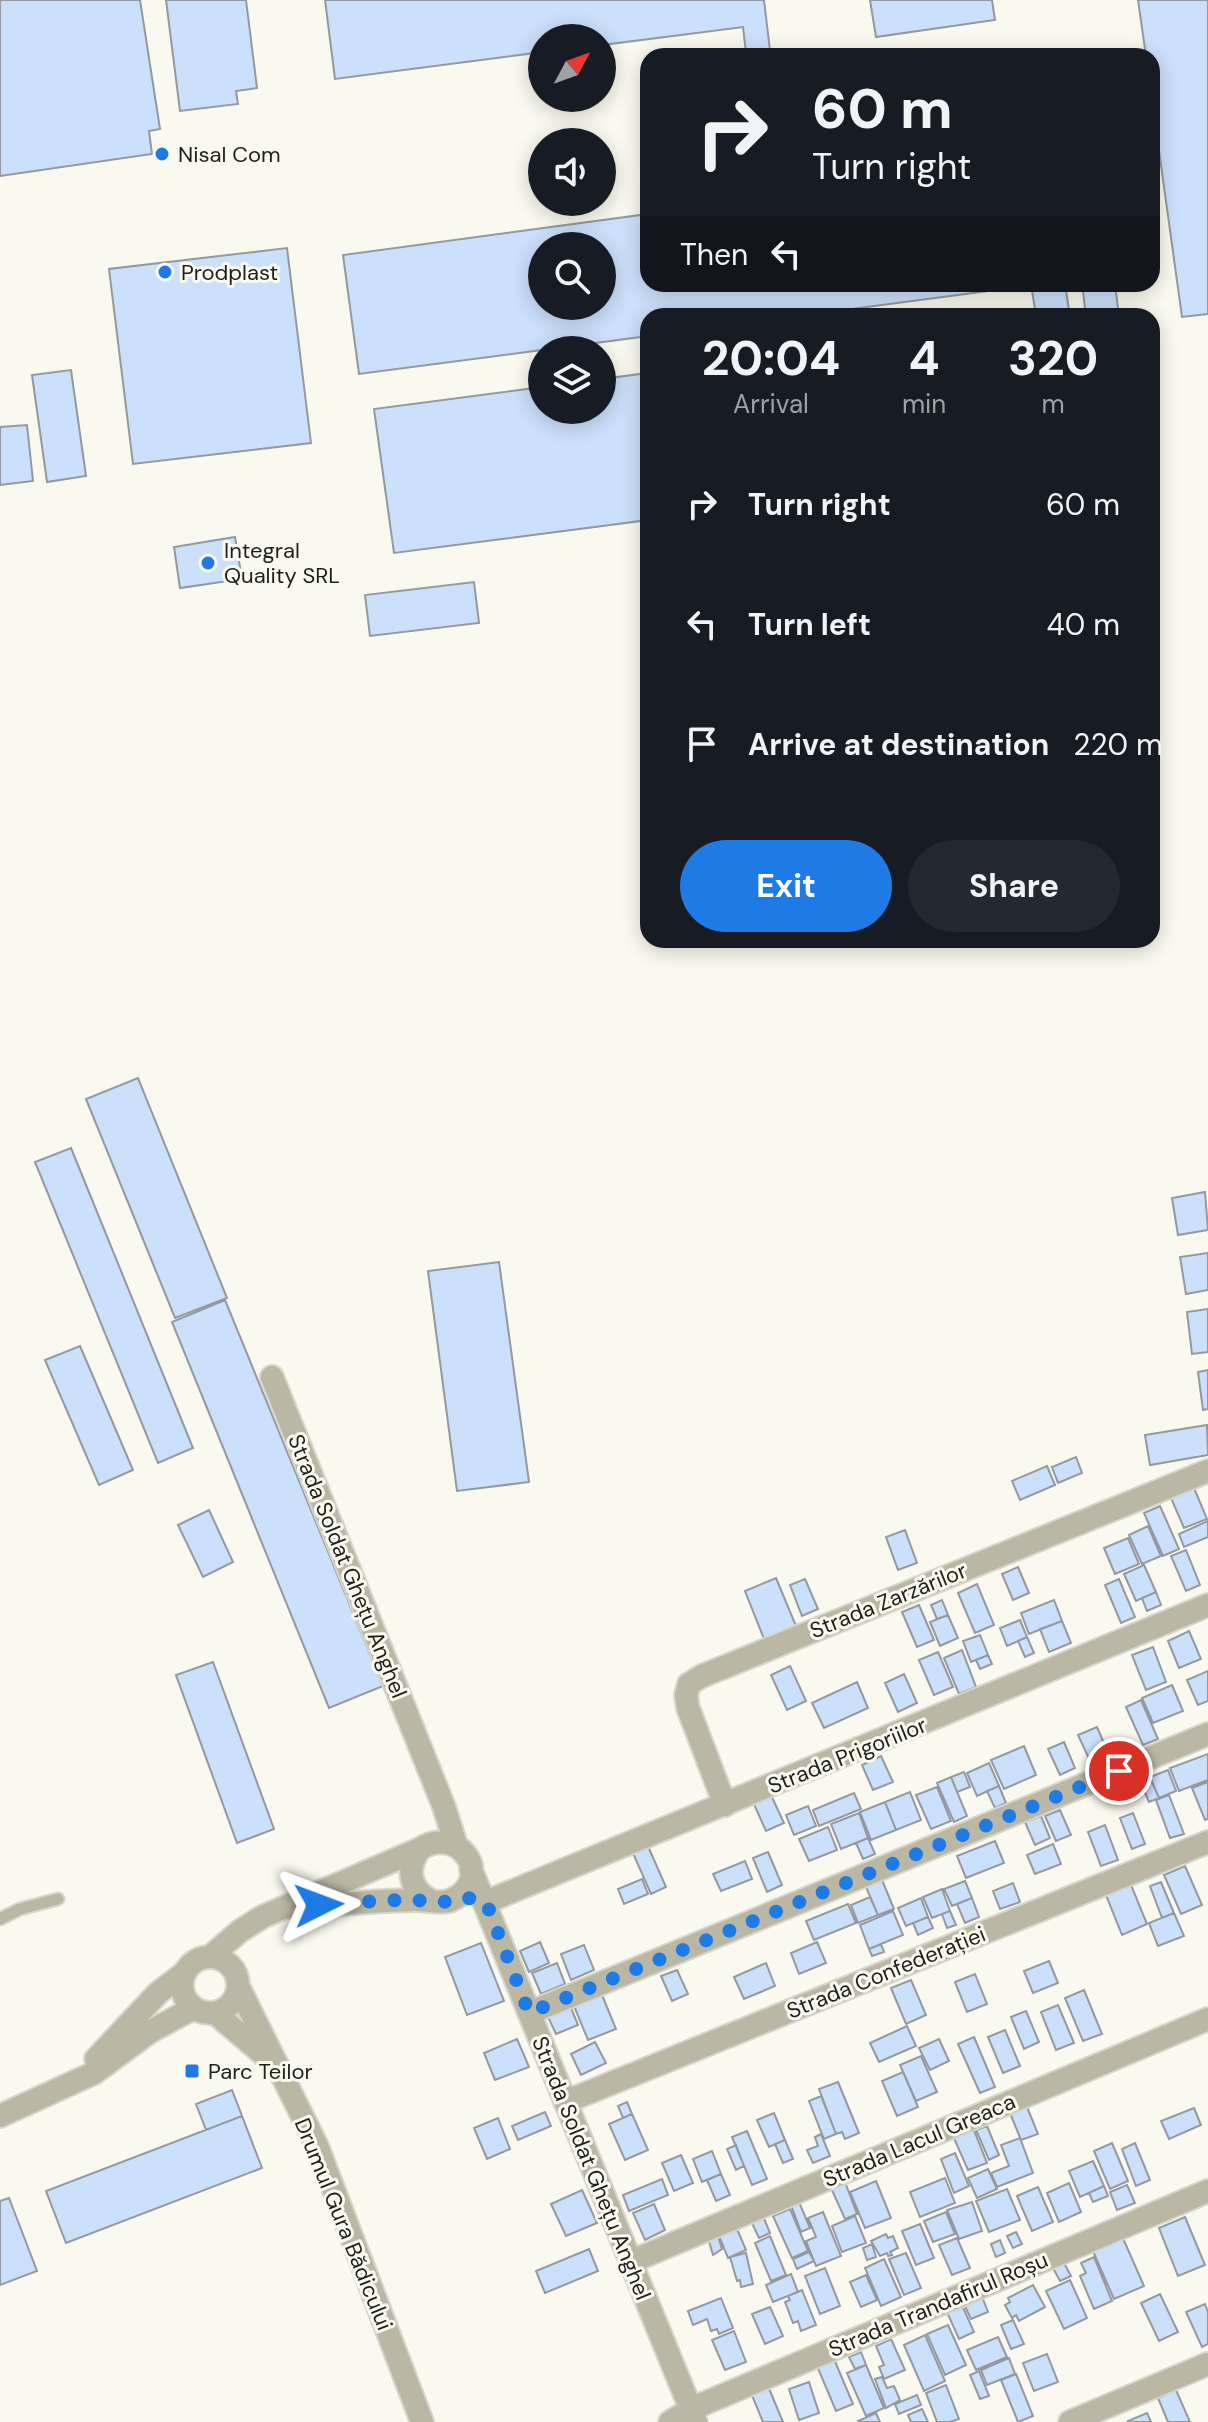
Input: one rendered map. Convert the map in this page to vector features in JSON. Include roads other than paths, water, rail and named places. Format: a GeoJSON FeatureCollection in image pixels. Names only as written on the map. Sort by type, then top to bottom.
{"type":"FeatureCollection","features":[{"type":"Feature","properties":{"kind":"street","name":"Strada Soldat Ghețu Anghel"},"geometry":{"type":"LineString","coordinates":[[272,1377],[444,1807],[456,1845]]}},
{"type":"Feature","properties":{"kind":"street","name":"Strada Zarzărilor"},"geometry":{"type":"LineString","coordinates":[[725,1805],[688,1708],[686,1695],[689,1684],[716,1670],[1208,1471]]}},
{"type":"Feature","properties":{"kind":"street","name":"Strada Prigoriilor"},"geometry":{"type":"LineString","coordinates":[[486,1902],[1208,1605]]}},
{"type":"Feature","properties":{"kind":"street"},"geometry":{"type":"LineString","coordinates":[[529,2013],[1208,1734]]}},
{"type":"Feature","properties":{"kind":"street"},"geometry":{"type":"LineString","coordinates":[[211,1956],[251,1923],[437,1841],[456,1845],[464,1851],[471,1870],[466,1890],[449,1901],[438,1902],[420,1894],[410,1876],[411,1866],[420,1849]]}},
{"type":"Feature","properties":{"kind":"street","name":"Strada Confederației"},"geometry":{"type":"LineString","coordinates":[[565,2102],[1208,1842]]}},
{"type":"Feature","properties":{"kind":"street","name":"Strada Soldat Ghețu Anghel"},"geometry":{"type":"LineString","coordinates":[[471,1870],[693,2415]]}},
{"type":"Feature","properties":{"kind":"street"},"geometry":{"type":"LineString","coordinates":[[458,1897],[486,1902]]}},
{"type":"Feature","properties":{"kind":"street"},"geometry":{"type":"LineString","coordinates":[[289,1907],[428,1899]]}},
{"type":"Feature","properties":{"kind":"street","name":"Drumul Gura Bădicului"},"geometry":{"type":"LineString","coordinates":[[232,1938],[235,1976],[317,2146],[422,2422]]}},
{"type":"Feature","properties":{"kind":"street"},"geometry":{"type":"LineString","coordinates":[[0,2116],[66,2087],[107,2065],[165,2023],[231,2003],[235,1976],[219,1958],[202,1957],[194,1961],[183,1974],[158,1993],[66,2087]]}},
{"type":"Feature","properties":{"kind":"street"},"geometry":{"type":"LineString","coordinates":[[183,1974],[182,1993],[280,2069]]}},
{"type":"Feature","properties":{"kind":"street","name":"Strada Lacul Greaca"},"geometry":{"type":"LineString","coordinates":[[630,2262],[1208,2019]]}},
{"type":"Feature","properties":{"kind":"street","name":"Strada Trandafirul Roșu"},"geometry":{"type":"LineString","coordinates":[[670,2422],[693,2415],[1208,2191]]}},
{"type":"Feature","properties":{"kind":"street"},"geometry":{"type":"LineString","coordinates":[[1070,2422],[1208,2364]]}},
{"type":"Feature","properties":{"kind":"lane"},"geometry":{"type":"LineString","coordinates":[[0,1919],[20,1909],[58,1899]]}},
{"type":"Feature","properties":{"kind":"place","name":"Nisal Com"},"geometry":{"type":"Point","coordinates":[162,154]}},
{"type":"Feature","properties":{"kind":"place","name":"Prodplast"},"geometry":{"type":"Point","coordinates":[165,272]}},
{"type":"Feature","properties":{"kind":"place","name":"Integral Quality SRL"},"geometry":{"type":"Point","coordinates":[208,563]}},
{"type":"Feature","properties":{"kind":"place","name":"Parc Teilor"},"geometry":{"type":"Point","coordinates":[192,2071]}}]}
